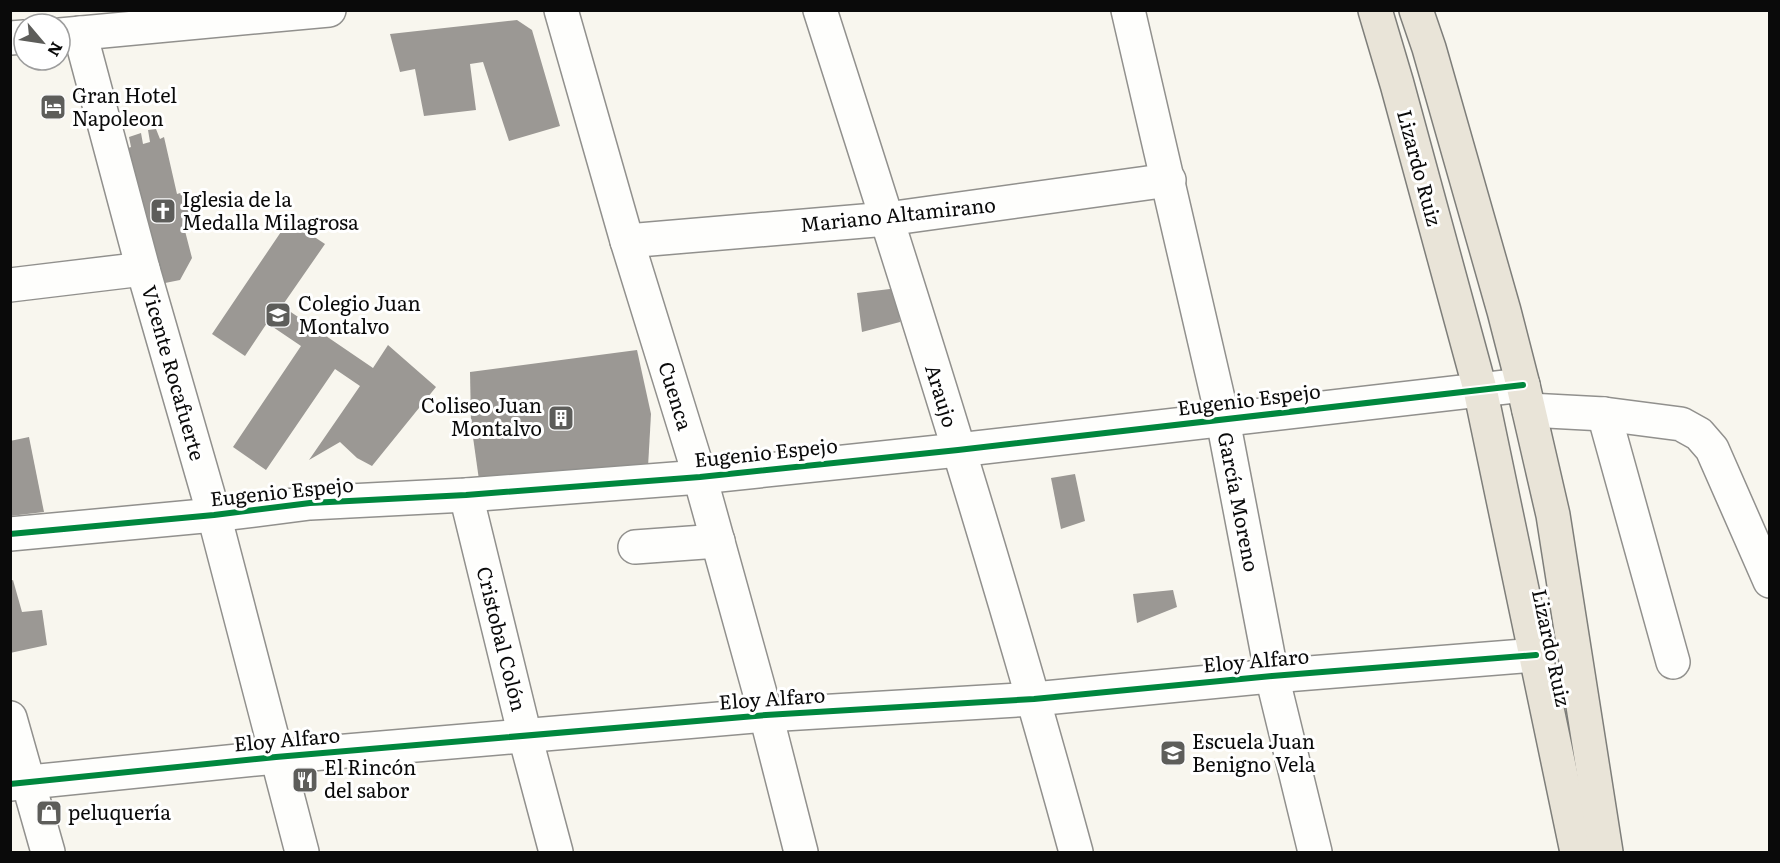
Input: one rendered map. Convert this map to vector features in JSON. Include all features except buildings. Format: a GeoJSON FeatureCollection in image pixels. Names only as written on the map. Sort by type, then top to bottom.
{"type":"FeatureCollection","features":[{"type":"Feature","properties":{"kind":"main road","name":"Lizardo Ruiz"},"geometry":{"type":"LineString","coordinates":[[1375,10],[1480,389],[1577,852]]}},
{"type":"Feature","properties":{"kind":"main road","name":"Lizardo Ruiz"},"geometry":{"type":"LineString","coordinates":[[1416,10],[1429,48],[1526,397],[1553,514],[1606,852]]}},
{"type":"Feature","properties":{"kind":"street"},"geometry":{"type":"LineString","coordinates":[[72,34],[174,18],[329,10]]}},
{"type":"Feature","properties":{"kind":"street","name":"Cuenca"},"geometry":{"type":"LineString","coordinates":[[561,10],[627,241],[700,477],[766,715],[801,852]]}},
{"type":"Feature","properties":{"kind":"street","name":"Araujo"},"geometry":{"type":"LineString","coordinates":[[820,10],[887,219],[1034,699],[1076,852]]}},
{"type":"Feature","properties":{"kind":"street","name":"García Moreno"},"geometry":{"type":"LineString","coordinates":[[1128,10],[1223,420],[1272,676],[1315,852]]}},
{"type":"Feature","properties":{"kind":"street","name":"Vicente Rocafuerte"},"geometry":{"type":"LineString","coordinates":[[72,40],[143,269],[214,515],[302,852]]}},
{"type":"Feature","properties":{"kind":"street","name":"Mariano Altamirano"},"geometry":{"type":"LineString","coordinates":[[627,241],[887,219],[1169,180]]}},
{"type":"Feature","properties":{"kind":"street"},"geometry":{"type":"LineString","coordinates":[[10,285],[143,269]]}},
{"type":"Feature","properties":{"kind":"street","name":"Eugenio Espejo"},"geometry":{"type":"LineString","coordinates":[[10,534],[214,515],[310,503],[466,495],[700,477],[958,450],[1480,389],[1604,414],[1681,424],[1699,434],[1712,449],[1770,581]]}},
{"type":"Feature","properties":{"kind":"street"},"geometry":{"type":"LineString","coordinates":[[1604,414],[1673,662]]}},
{"type":"Feature","properties":{"kind":"street","name":"Cristobal Colón"},"geometry":{"type":"LineString","coordinates":[[466,495],[556,852]]}},
{"type":"Feature","properties":{"kind":"street"},"geometry":{"type":"LineString","coordinates":[[635,547],[718,541]]}},
{"type":"Feature","properties":{"kind":"street","name":"Eloy Alfaro"},"geometry":{"type":"LineString","coordinates":[[19,783],[276,757],[766,715],[1034,699],[1272,676],[1536,655]]}},
{"type":"Feature","properties":{"kind":"street"},"geometry":{"type":"LineString","coordinates":[[10,718],[19,783],[48,852]]}},
{"type":"Feature","properties":{"kind":"cycle path"},"geometry":{"type":"LineString","coordinates":[[10,534],[214,515],[310,503],[466,495],[700,477],[958,450],[1523,385]]}},
{"type":"Feature","properties":{"kind":"cycle path"},"geometry":{"type":"LineString","coordinates":[[10,784],[276,757],[766,715],[1034,699],[1272,676],[1536,655]]}},
{"type":"Feature","properties":{"kind":"place","name":"Gran Hotel Napoleon"},"geometry":{"type":"Point","coordinates":[53,107]}},
{"type":"Feature","properties":{"kind":"place","name":"Iglesia de la Medalla Milagrosa"},"geometry":{"type":"Point","coordinates":[163,211]}},
{"type":"Feature","properties":{"kind":"place","name":"Colegio Juan Montalvo"},"geometry":{"type":"Point","coordinates":[278,315]}},
{"type":"Feature","properties":{"kind":"place","name":"Coliseo Juan Montalvo"},"geometry":{"type":"Point","coordinates":[561,418]}},
{"type":"Feature","properties":{"kind":"place","name":"Escuela Juan Benigno Vela"},"geometry":{"type":"Point","coordinates":[1173,753]}},
{"type":"Feature","properties":{"kind":"place","name":"El Rincón del sabor"},"geometry":{"type":"Point","coordinates":[305,780]}},
{"type":"Feature","properties":{"kind":"place","name":"peluquería"},"geometry":{"type":"Point","coordinates":[49,813]}}]}
